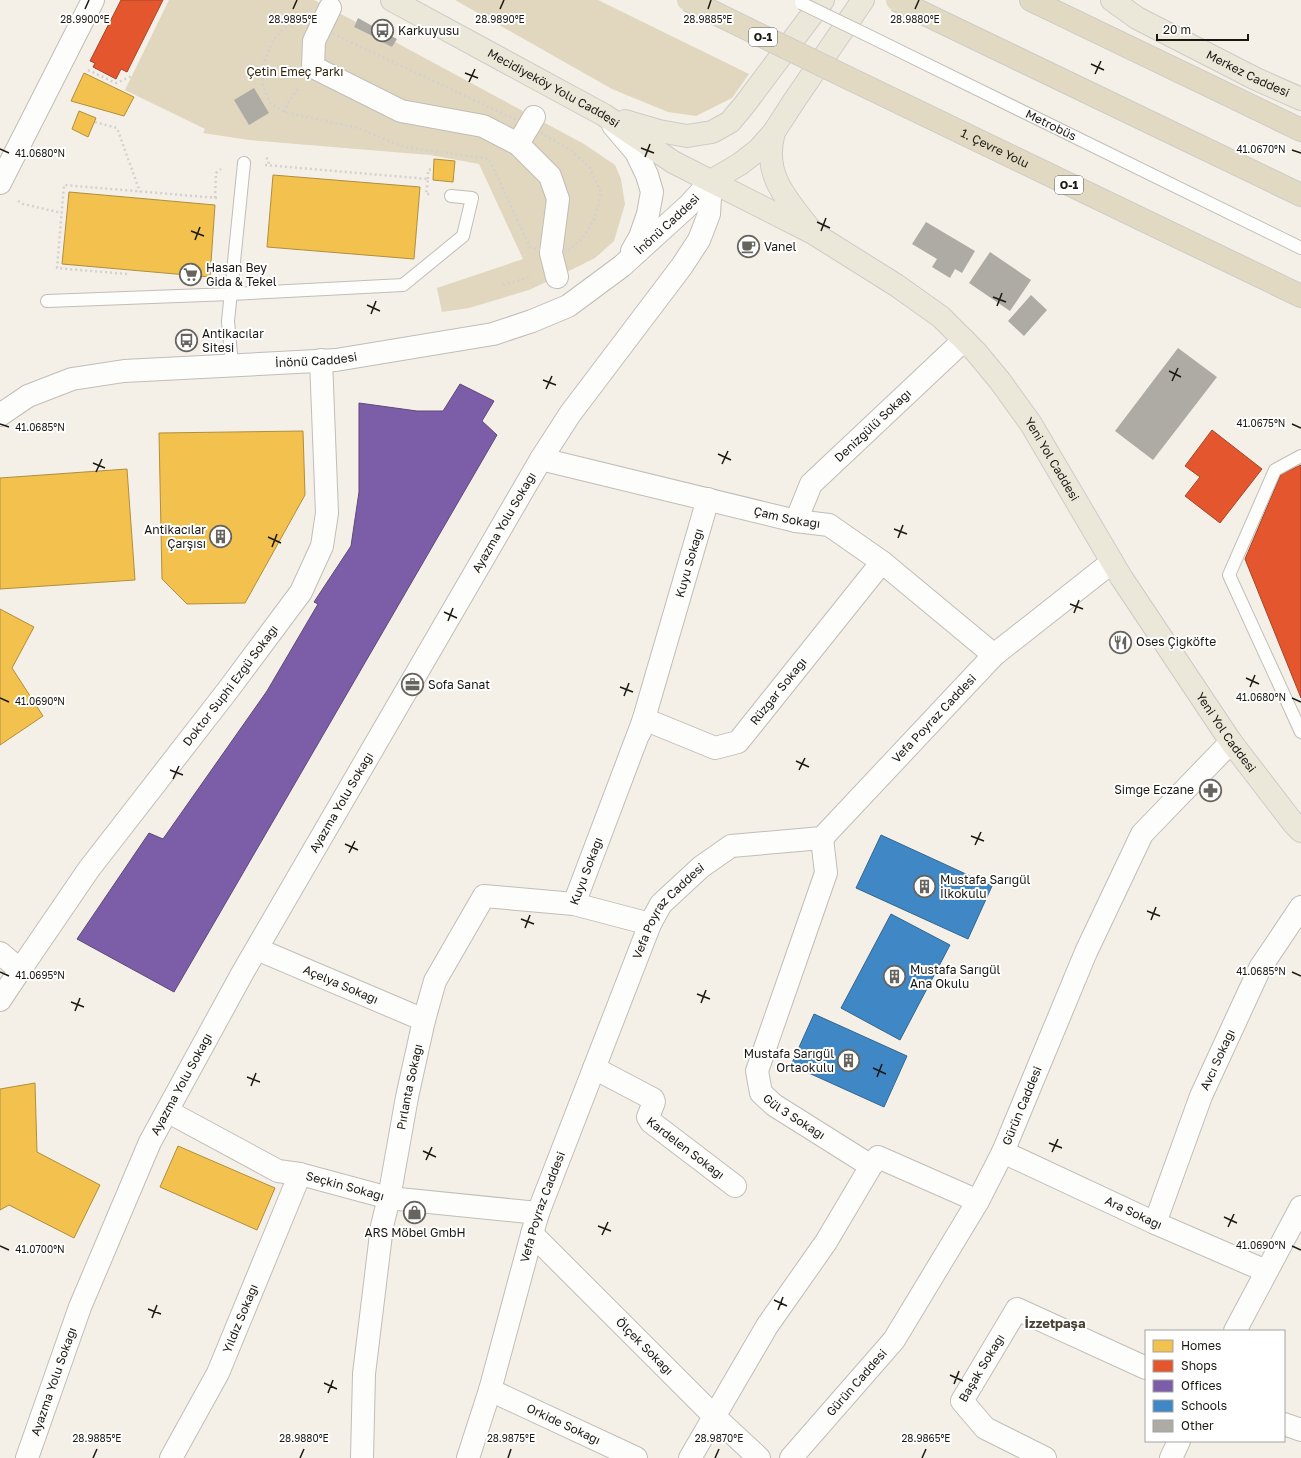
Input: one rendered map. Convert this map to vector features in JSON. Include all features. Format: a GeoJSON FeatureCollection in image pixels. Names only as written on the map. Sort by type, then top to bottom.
{"type":"FeatureCollection","features":[{"type":"Feature","properties":{"kind":"highway","name":"1. Çevre Yolu"},"geometry":{"type":"LineString","coordinates":[[688,0],[1301,296]]}},
{"type":"Feature","properties":{"kind":"highway"},"geometry":{"type":"LineString","coordinates":[[1031,0],[1301,130]]}},
{"type":"Feature","properties":{"kind":"highway"},"geometry":{"type":"LineString","coordinates":[[901,2],[1301,195]]}},
{"type":"Feature","properties":{"kind":"main road","name":"Mecidiyeköy Yolu Caddesi"},"geometry":{"type":"LineString","coordinates":[[392,0],[604,115],[673,162],[711,181]]}},
{"type":"Feature","properties":{"kind":"main road"},"geometry":{"type":"LineString","coordinates":[[604,115],[659,131],[687,136],[712,132],[730,122],[823,0]]}},
{"type":"Feature","properties":{"kind":"main road"},"geometry":{"type":"LineString","coordinates":[[711,181],[740,164],[758,150],[774,132],[863,0]]}},
{"type":"Feature","properties":{"kind":"main road","name":"Merkez Caddesi"},"geometry":{"type":"LineString","coordinates":[[1112,0],[1137,18],[1256,79],[1301,99]]}},
{"type":"Feature","properties":{"kind":"main road"},"geometry":{"type":"LineString","coordinates":[[774,132],[770,145],[770,156],[774,175],[786,198],[813,233]]}},
{"type":"Feature","properties":{"kind":"main road","name":"Yeni Yol Caddesi"},"geometry":{"type":"LineString","coordinates":[[711,181],[813,233],[896,285],[941,317],[976,352],[1000,381],[1031,424],[1112,562],[1230,742],[1301,831]]}},
{"type":"Feature","properties":{"kind":"street"},"geometry":{"type":"LineString","coordinates":[[0,183],[5,161],[63,58],[93,0]]}},
{"type":"Feature","properties":{"kind":"street"},"geometry":{"type":"LineString","coordinates":[[330,8],[314,41],[313,67],[401,111],[483,126],[518,144],[550,176],[558,199],[551,253],[557,277]]}},
{"type":"Feature","properties":{"kind":"street","name":"İnönü Caddesi"},"geometry":{"type":"LineString","coordinates":[[604,115],[636,152],[647,175],[652,192],[648,214],[640,237],[622,266]]}},
{"type":"Feature","properties":{"kind":"street"},"geometry":{"type":"LineString","coordinates":[[518,144],[534,117]]}},
{"type":"Feature","properties":{"kind":"street","name":"İnönü Caddesi"},"geometry":{"type":"LineString","coordinates":[[0,415],[28,396],[72,379],[124,371],[336,360],[494,334],[532,322],[568,306],[622,266],[689,205],[711,181]]}},
{"type":"Feature","properties":{"kind":"street","name":"Ayazma Yolu Sokağı"},"geometry":{"type":"LineString","coordinates":[[27,1458],[80,1307],[150,1142],[257,949],[541,458],[570,414],[682,266],[699,240],[709,214],[711,181]]}},
{"type":"Feature","properties":{"kind":"street","name":"Denizgülü Sokağı"},"geometry":{"type":"LineString","coordinates":[[796,521],[811,484],[964,340]]}},
{"type":"Feature","properties":{"kind":"street","name":"Doktor Suphi Ezgü Sokağı"},"geometry":{"type":"LineString","coordinates":[[0,1000],[89,869],[228,690],[301,592],[322,546],[327,513],[321,360]]}},
{"type":"Feature","properties":{"kind":"street","name":"Çam Sokağı"},"geometry":{"type":"LineString","coordinates":[[541,458],[796,521],[829,526],[882,562],[994,655]]}},
{"type":"Feature","properties":{"kind":"street","name":"Kuyu Sokağı"},"geometry":{"type":"LineString","coordinates":[[574,904],[609,837],[708,499]]}},
{"type":"Feature","properties":{"kind":"street","name":"Rüzgar Sokağı"},"geometry":{"type":"LineString","coordinates":[[644,719],[715,748],[738,742],[882,562]]}},
{"type":"Feature","properties":{"kind":"street","name":"Vefa Poyraz Caddesi"},"geometry":{"type":"LineString","coordinates":[[468,1458],[490,1390],[538,1213],[650,924],[661,904],[701,866],[731,846],[822,838],[994,655],[1112,562]]}},
{"type":"Feature","properties":{"kind":"street","name":"Gürün Caddesi"},"geometry":{"type":"LineString","coordinates":[[791,1458],[894,1340],[978,1201],[1003,1152],[1086,952],[1142,834],[1230,742]]}},
{"type":"Feature","properties":{"kind":"street","name":"Gül 3 Sokağı"},"geometry":{"type":"LineString","coordinates":[[822,838],[826,873],[757,1071],[761,1093],[774,1105],[871,1166]]}},
{"type":"Feature","properties":{"kind":"street","name":"Pırlanta Sokağı"},"geometry":{"type":"LineString","coordinates":[[362,1458],[364,1374],[382,1226],[389,1198],[407,1097],[424,1020],[435,981],[484,896],[574,904],[650,924]]}},
{"type":"Feature","properties":{"kind":"street","name":"Avcı Sokağı"},"geometry":{"type":"LineString","coordinates":[[1155,1222],[1204,1089],[1260,968],[1301,907]]}},
{"type":"Feature","properties":{"kind":"street","name":"Açelya Sokağı"},"geometry":{"type":"LineString","coordinates":[[257,949],[424,1020]]}},
{"type":"Feature","properties":{"kind":"street"},"geometry":{"type":"LineString","coordinates":[[0,953],[20,970]]}},
{"type":"Feature","properties":{"kind":"street","name":"Kardelen Sokağı"},"geometry":{"type":"LineString","coordinates":[[594,1068],[653,1099],[654,1102],[648,1117],[651,1122],[735,1186]]}},
{"type":"Feature","properties":{"kind":"street","name":"Seçkin Sokağı"},"geometry":{"type":"LineString","coordinates":[[167,1111],[278,1171],[300,1174],[389,1198],[538,1213]]}},
{"type":"Feature","properties":{"kind":"street","name":"Ara Sokağı"},"geometry":{"type":"LineString","coordinates":[[1003,1152],[1266,1271]]}},
{"type":"Feature","properties":{"kind":"street"},"geometry":{"type":"LineString","coordinates":[[690,1458],[767,1326],[826,1242],[871,1166],[878,1157],[978,1201]]}},
{"type":"Feature","properties":{"kind":"street","name":"Yıldız Sokağı"},"geometry":{"type":"LineString","coordinates":[[172,1458],[218,1373],[300,1174]]}},
{"type":"Feature","properties":{"kind":"street"},"geometry":{"type":"LineString","coordinates":[[1236,1330],[1301,1207]]}},
{"type":"Feature","properties":{"kind":"street","name":"Ölçek Sokağı"},"geometry":{"type":"LineString","coordinates":[[532,1234],[715,1417],[759,1458]]}},
{"type":"Feature","properties":{"kind":"street","name":"Başak Sokağı"},"geometry":{"type":"LineString","coordinates":[[1045,1458],[985,1428],[962,1401],[1017,1309],[1145,1368]]}},
{"type":"Feature","properties":{"kind":"street","name":"Orkide Sokağı"},"geometry":{"type":"LineString","coordinates":[[490,1390],[636,1458]]}},
{"type":"Feature","properties":{"kind":"street"},"geometry":{"type":"LineString","coordinates":[[1285,1424],[1301,1430]]}},
{"type":"Feature","properties":{"kind":"street"},"geometry":{"type":"LineString","coordinates":[[1171,1458],[1179,1442]]}},
{"type":"Feature","properties":{"kind":"lane","name":"Metrobüs"},"geometry":{"type":"LineString","coordinates":[[797,1],[1301,248]]}},
{"type":"Feature","properties":{"kind":"lane"},"geometry":{"type":"LineString","coordinates":[[232,365],[228,321],[244,163]]}},
{"type":"Feature","properties":{"kind":"lane"},"geometry":{"type":"LineString","coordinates":[[46,301],[231,294],[403,285],[463,236],[472,198],[451,196]]}},
{"type":"Feature","properties":{"kind":"lane"},"geometry":{"type":"LineString","coordinates":[[1301,456],[1275,470],[1229,575],[1301,732]]}},
{"type":"Feature","properties":{"kind":"path"},"geometry":{"type":"LineString","coordinates":[[63,58],[116,84],[132,76]]}},
{"type":"Feature","properties":{"kind":"path"},"geometry":{"type":"LineString","coordinates":[[94,122],[117,128],[140,192]]}},
{"type":"Feature","properties":{"kind":"path"},"geometry":{"type":"LineString","coordinates":[[244,163],[428,179]]}},
{"type":"Feature","properties":{"kind":"path"},"geometry":{"type":"LineString","coordinates":[[433,169],[428,170],[426,194],[451,196]]}},
{"type":"Feature","properties":{"kind":"path"},"geometry":{"type":"LineString","coordinates":[[129,274],[58,268],[64,185],[215,198]]}},
{"type":"Feature","properties":{"kind":"path"},"geometry":{"type":"LineString","coordinates":[[23,204],[62,213]]}},
{"type":"Feature","properties":{"kind":"green space","name":"Çetin Emeç Parkı"},"geometry":{"type":"Polygon","coordinates":[[[169,0],[314,0],[356,22],[354,27],[392,47],[395,42],[584,144],[615,165],[621,179],[625,204],[614,241],[595,258],[529,290],[469,308],[442,312],[437,288],[523,259],[479,164],[430,155],[249,140],[203,133],[205,129],[125,90],[169,0]]]}},
{"type":"Feature","properties":{"kind":"green space"},"geometry":{"type":"Polygon","coordinates":[[[455,0],[598,0],[749,74],[732,98],[696,116],[668,112],[612,89],[455,0]]]}},
{"type":"Feature","properties":{"kind":"building: Homes"},"geometry":{"type":"Polygon","coordinates":[[[84,73],[134,97],[124,116],[71,101],[84,73]]]}},
{"type":"Feature","properties":{"kind":"building: Homes"},"geometry":{"type":"Polygon","coordinates":[[[79,111],[96,118],[88,137],[72,129],[79,111]]]}},
{"type":"Feature","properties":{"kind":"building: Homes"},"geometry":{"type":"Polygon","coordinates":[[[434,159],[455,161],[453,182],[433,180],[434,159]]]}},
{"type":"Feature","properties":{"kind":"building: Homes"},"geometry":{"type":"Polygon","coordinates":[[[273,175],[420,187],[414,259],[267,247],[273,175]]]}},
{"type":"Feature","properties":{"kind":"building: Homes"},"geometry":{"type":"Polygon","coordinates":[[[69,192],[215,205],[210,277],[62,264],[69,192]]]}},
{"type":"Feature","properties":{"kind":"building: Homes","name":"Antikacılar Çarşısı"},"geometry":{"type":"Polygon","coordinates":[[[303,431],[305,495],[245,603],[187,604],[162,579],[159,433],[303,431]]]}},
{"type":"Feature","properties":{"kind":"building: Homes"},"geometry":{"type":"Polygon","coordinates":[[[127,469],[135,580],[0,589],[0,478],[127,469]]]}},
{"type":"Feature","properties":{"kind":"building: Homes"},"geometry":{"type":"Polygon","coordinates":[[[0,609],[34,627],[12,668],[43,716],[0,745],[0,609]]]}},
{"type":"Feature","properties":{"kind":"building: Homes"},"geometry":{"type":"Polygon","coordinates":[[[35,1083],[37,1152],[100,1185],[74,1238],[9,1205],[0,1210],[0,1089],[35,1083]]]}},
{"type":"Feature","properties":{"kind":"building: Homes"},"geometry":{"type":"Polygon","coordinates":[[[178,1146],[275,1188],[257,1230],[160,1187],[178,1146]]]}},
{"type":"Feature","properties":{"kind":"building: Shops"},"geometry":{"type":"Polygon","coordinates":[[[121,0],[163,0],[127,72],[121,69],[116,79],[93,67],[95,63],[90,61],[121,0]]]}},
{"type":"Feature","properties":{"kind":"building: Shops"},"geometry":{"type":"Polygon","coordinates":[[[1212,430],[1262,469],[1220,523],[1185,496],[1200,477],[1185,466],[1212,430]]]}},
{"type":"Feature","properties":{"kind":"building: Shops"},"geometry":{"type":"Polygon","coordinates":[[[1301,465],[1301,698],[1245,559],[1281,474],[1301,465]]]}},
{"type":"Feature","properties":{"kind":"building: Offices"},"geometry":{"type":"Polygon","coordinates":[[[460,384],[494,401],[482,421],[497,435],[174,992],[77,939],[149,833],[163,839],[267,691],[318,604],[314,602],[351,546],[359,492],[359,403],[417,411],[443,411],[460,384]]]}},
{"type":"Feature","properties":{"kind":"building: Schools","name":"Mustafa Sarıgül İlkokulu"},"geometry":{"type":"Polygon","coordinates":[[[881,835],[992,886],[968,939],[856,888],[881,835]]]}},
{"type":"Feature","properties":{"kind":"building: Schools","name":"Mustafa Sarıgül Ana Okulu"},"geometry":{"type":"Polygon","coordinates":[[[891,914],[950,945],[900,1040],[841,1008],[891,914]]]}},
{"type":"Feature","properties":{"kind":"building: Schools","name":"Mustafa Sarıgül Ortaokulu"},"geometry":{"type":"Polygon","coordinates":[[[814,1014],[907,1056],[884,1107],[791,1065],[814,1014]]]}},
{"type":"Feature","properties":{"kind":"building: Other"},"geometry":{"type":"Polygon","coordinates":[[[358,18],[376,28],[372,36],[354,27],[358,18]]]}},
{"type":"Feature","properties":{"kind":"building: Other"},"geometry":{"type":"Polygon","coordinates":[[[378,29],[397,39],[392,47],[374,38],[378,29]]]}},
{"type":"Feature","properties":{"kind":"building: Other"},"geometry":{"type":"Polygon","coordinates":[[[254,88],[269,113],[249,125],[234,100],[254,88]]]}},
{"type":"Feature","properties":{"kind":"building: Other"},"geometry":{"type":"Polygon","coordinates":[[[926,222],[975,251],[962,273],[955,269],[950,278],[932,267],[937,259],[912,244],[926,222]]]}},
{"type":"Feature","properties":{"kind":"building: Other"},"geometry":{"type":"Polygon","coordinates":[[[990,252],[1031,280],[1010,311],[969,283],[990,252]]]}},
{"type":"Feature","properties":{"kind":"building: Other"},"geometry":{"type":"Polygon","coordinates":[[[1031,295],[1047,310],[1024,336],[1008,321],[1031,295]]]}},
{"type":"Feature","properties":{"kind":"building: Other"},"geometry":{"type":"Polygon","coordinates":[[[1178,348],[1217,377],[1153,460],[1115,431],[1178,348]]]}},
{"type":"Feature","properties":{"kind":"place","name":"Karkuyusu"},"geometry":{"type":"Point","coordinates":[382,31]}},
{"type":"Feature","properties":{"kind":"place","name":"Vanel"},"geometry":{"type":"Point","coordinates":[748,247]}},
{"type":"Feature","properties":{"kind":"place","name":"Hasan Bey Gida & Tekel"},"geometry":{"type":"Point","coordinates":[191,275]}},
{"type":"Feature","properties":{"kind":"place","name":"Antikacılar Sitesi"},"geometry":{"type":"Point","coordinates":[187,341]}},
{"type":"Feature","properties":{"kind":"place","name":"Antikacılar Çarşısı"},"geometry":{"type":"Point","coordinates":[221,537]}},
{"type":"Feature","properties":{"kind":"place","name":"Oses Çiğköfte"},"geometry":{"type":"Point","coordinates":[1121,642]}},
{"type":"Feature","properties":{"kind":"place","name":"Sofa Sanat"},"geometry":{"type":"Point","coordinates":[412,685]}},
{"type":"Feature","properties":{"kind":"place","name":"Simge Eczane"},"geometry":{"type":"Point","coordinates":[1210,790]}},
{"type":"Feature","properties":{"kind":"place","name":"Mustafa Sarıgül İlkokulu"},"geometry":{"type":"Point","coordinates":[924,887]}},
{"type":"Feature","properties":{"kind":"place","name":"Mustafa Sarıgül Ana Okulu"},"geometry":{"type":"Point","coordinates":[895,977]}},
{"type":"Feature","properties":{"kind":"place","name":"Mustafa Sarıgül Ortaokulu"},"geometry":{"type":"Point","coordinates":[849,1061]}},
{"type":"Feature","properties":{"kind":"place","name":"ARS Möbel GmbH"},"geometry":{"type":"Point","coordinates":[415,1212]}},
{"type":"Feature","properties":{"kind":"district","name":"İzzetpaşa"},"geometry":{"type":"Point","coordinates":[1055,1323]}}]}
